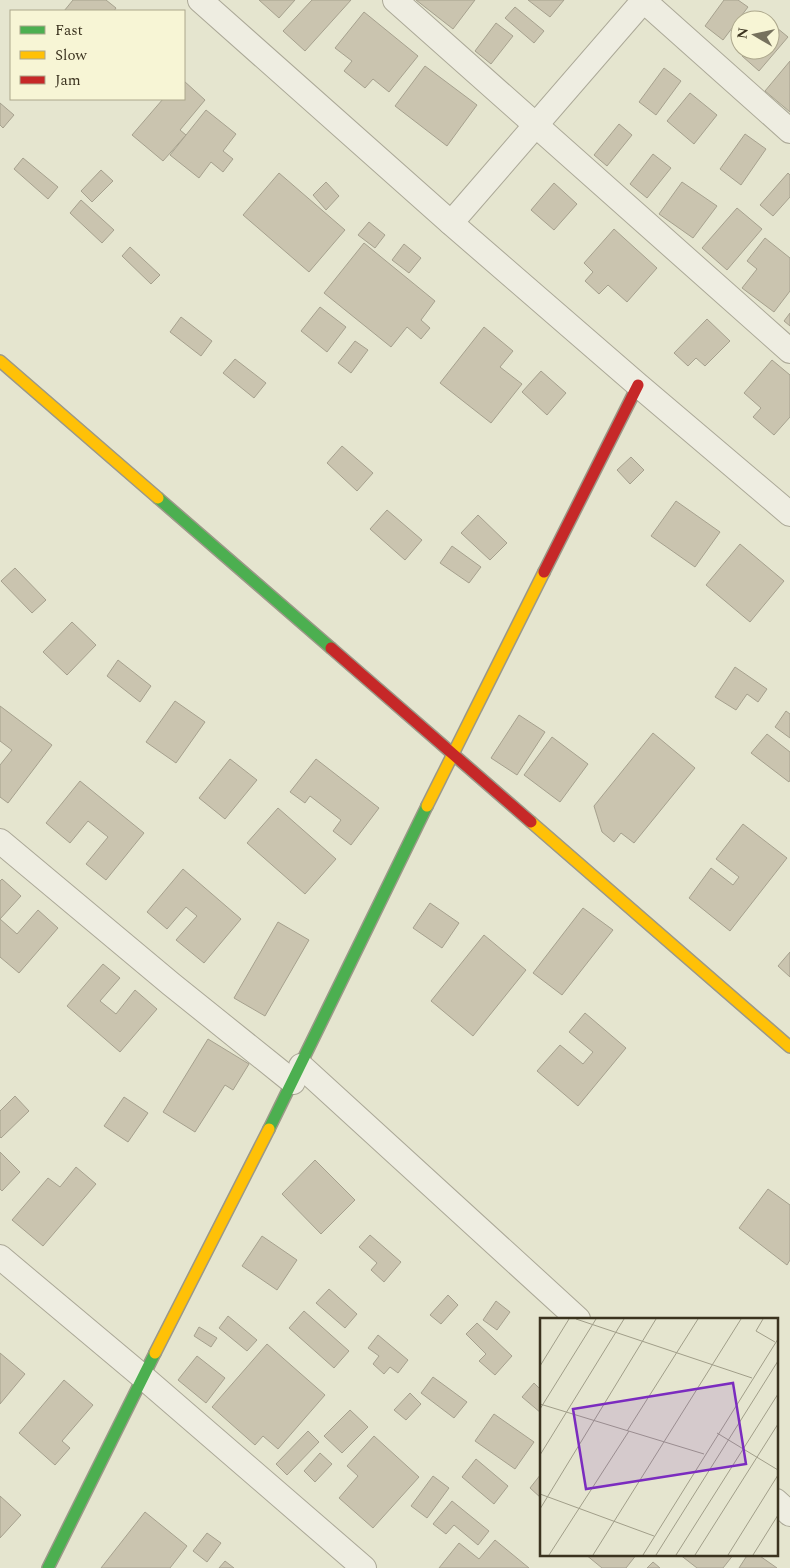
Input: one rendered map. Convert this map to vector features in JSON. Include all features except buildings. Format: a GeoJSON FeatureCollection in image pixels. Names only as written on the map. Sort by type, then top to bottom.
{"type":"FeatureCollection","features":[{"type":"Feature","properties":{"kind":"street"},"geometry":{"type":"LineString","coordinates":[[200,0],[451,223],[790,514]]}},
{"type":"Feature","properties":{"kind":"street"},"geometry":{"type":"LineString","coordinates":[[395,0],[790,351]]}},
{"type":"Feature","properties":{"kind":"street"},"geometry":{"type":"LineString","coordinates":[[451,223],[644,0],[790,131]]}},
{"type":"Feature","properties":{"kind":"street"},"geometry":{"type":"LineString","coordinates":[[0,361],[790,1047]]}},
{"type":"Feature","properties":{"kind":"street"},"geometry":{"type":"LineString","coordinates":[[48,1568],[297,1074],[453,754],[638,385]]}},
{"type":"Feature","properties":{"kind":"street"},"geometry":{"type":"LineString","coordinates":[[0,841],[171,984],[297,1074],[577,1318]]}},
{"type":"Feature","properties":{"kind":"street"},"geometry":{"type":"LineString","coordinates":[[0,1257],[143,1377],[364,1568]]}},
{"type":"Feature","properties":{"kind":"street"},"geometry":{"type":"LineString","coordinates":[[778,1503],[790,1514]]}},
{"type":"Feature","properties":{"kind":"traffic: fast"},"geometry":{"type":"LineString","coordinates":[[158,498],[331,648]]}},
{"type":"Feature","properties":{"kind":"traffic: fast"},"geometry":{"type":"LineString","coordinates":[[269,1129],[427,806]]}},
{"type":"Feature","properties":{"kind":"traffic: fast"},"geometry":{"type":"LineString","coordinates":[[48,1568],[155,1353]]}},
{"type":"Feature","properties":{"kind":"traffic: slow"},"geometry":{"type":"LineString","coordinates":[[0,361],[158,498]]}},
{"type":"Feature","properties":{"kind":"traffic: slow"},"geometry":{"type":"LineString","coordinates":[[427,806],[544,572]]}},
{"type":"Feature","properties":{"kind":"traffic: slow"},"geometry":{"type":"LineString","coordinates":[[531,822],[790,1047]]}},
{"type":"Feature","properties":{"kind":"traffic: slow"},"geometry":{"type":"LineString","coordinates":[[155,1353],[269,1129]]}},
{"type":"Feature","properties":{"kind":"traffic: jam"},"geometry":{"type":"LineString","coordinates":[[544,572],[638,385]]}},
{"type":"Feature","properties":{"kind":"traffic: jam"},"geometry":{"type":"LineString","coordinates":[[331,648],[531,822]]}}]}
